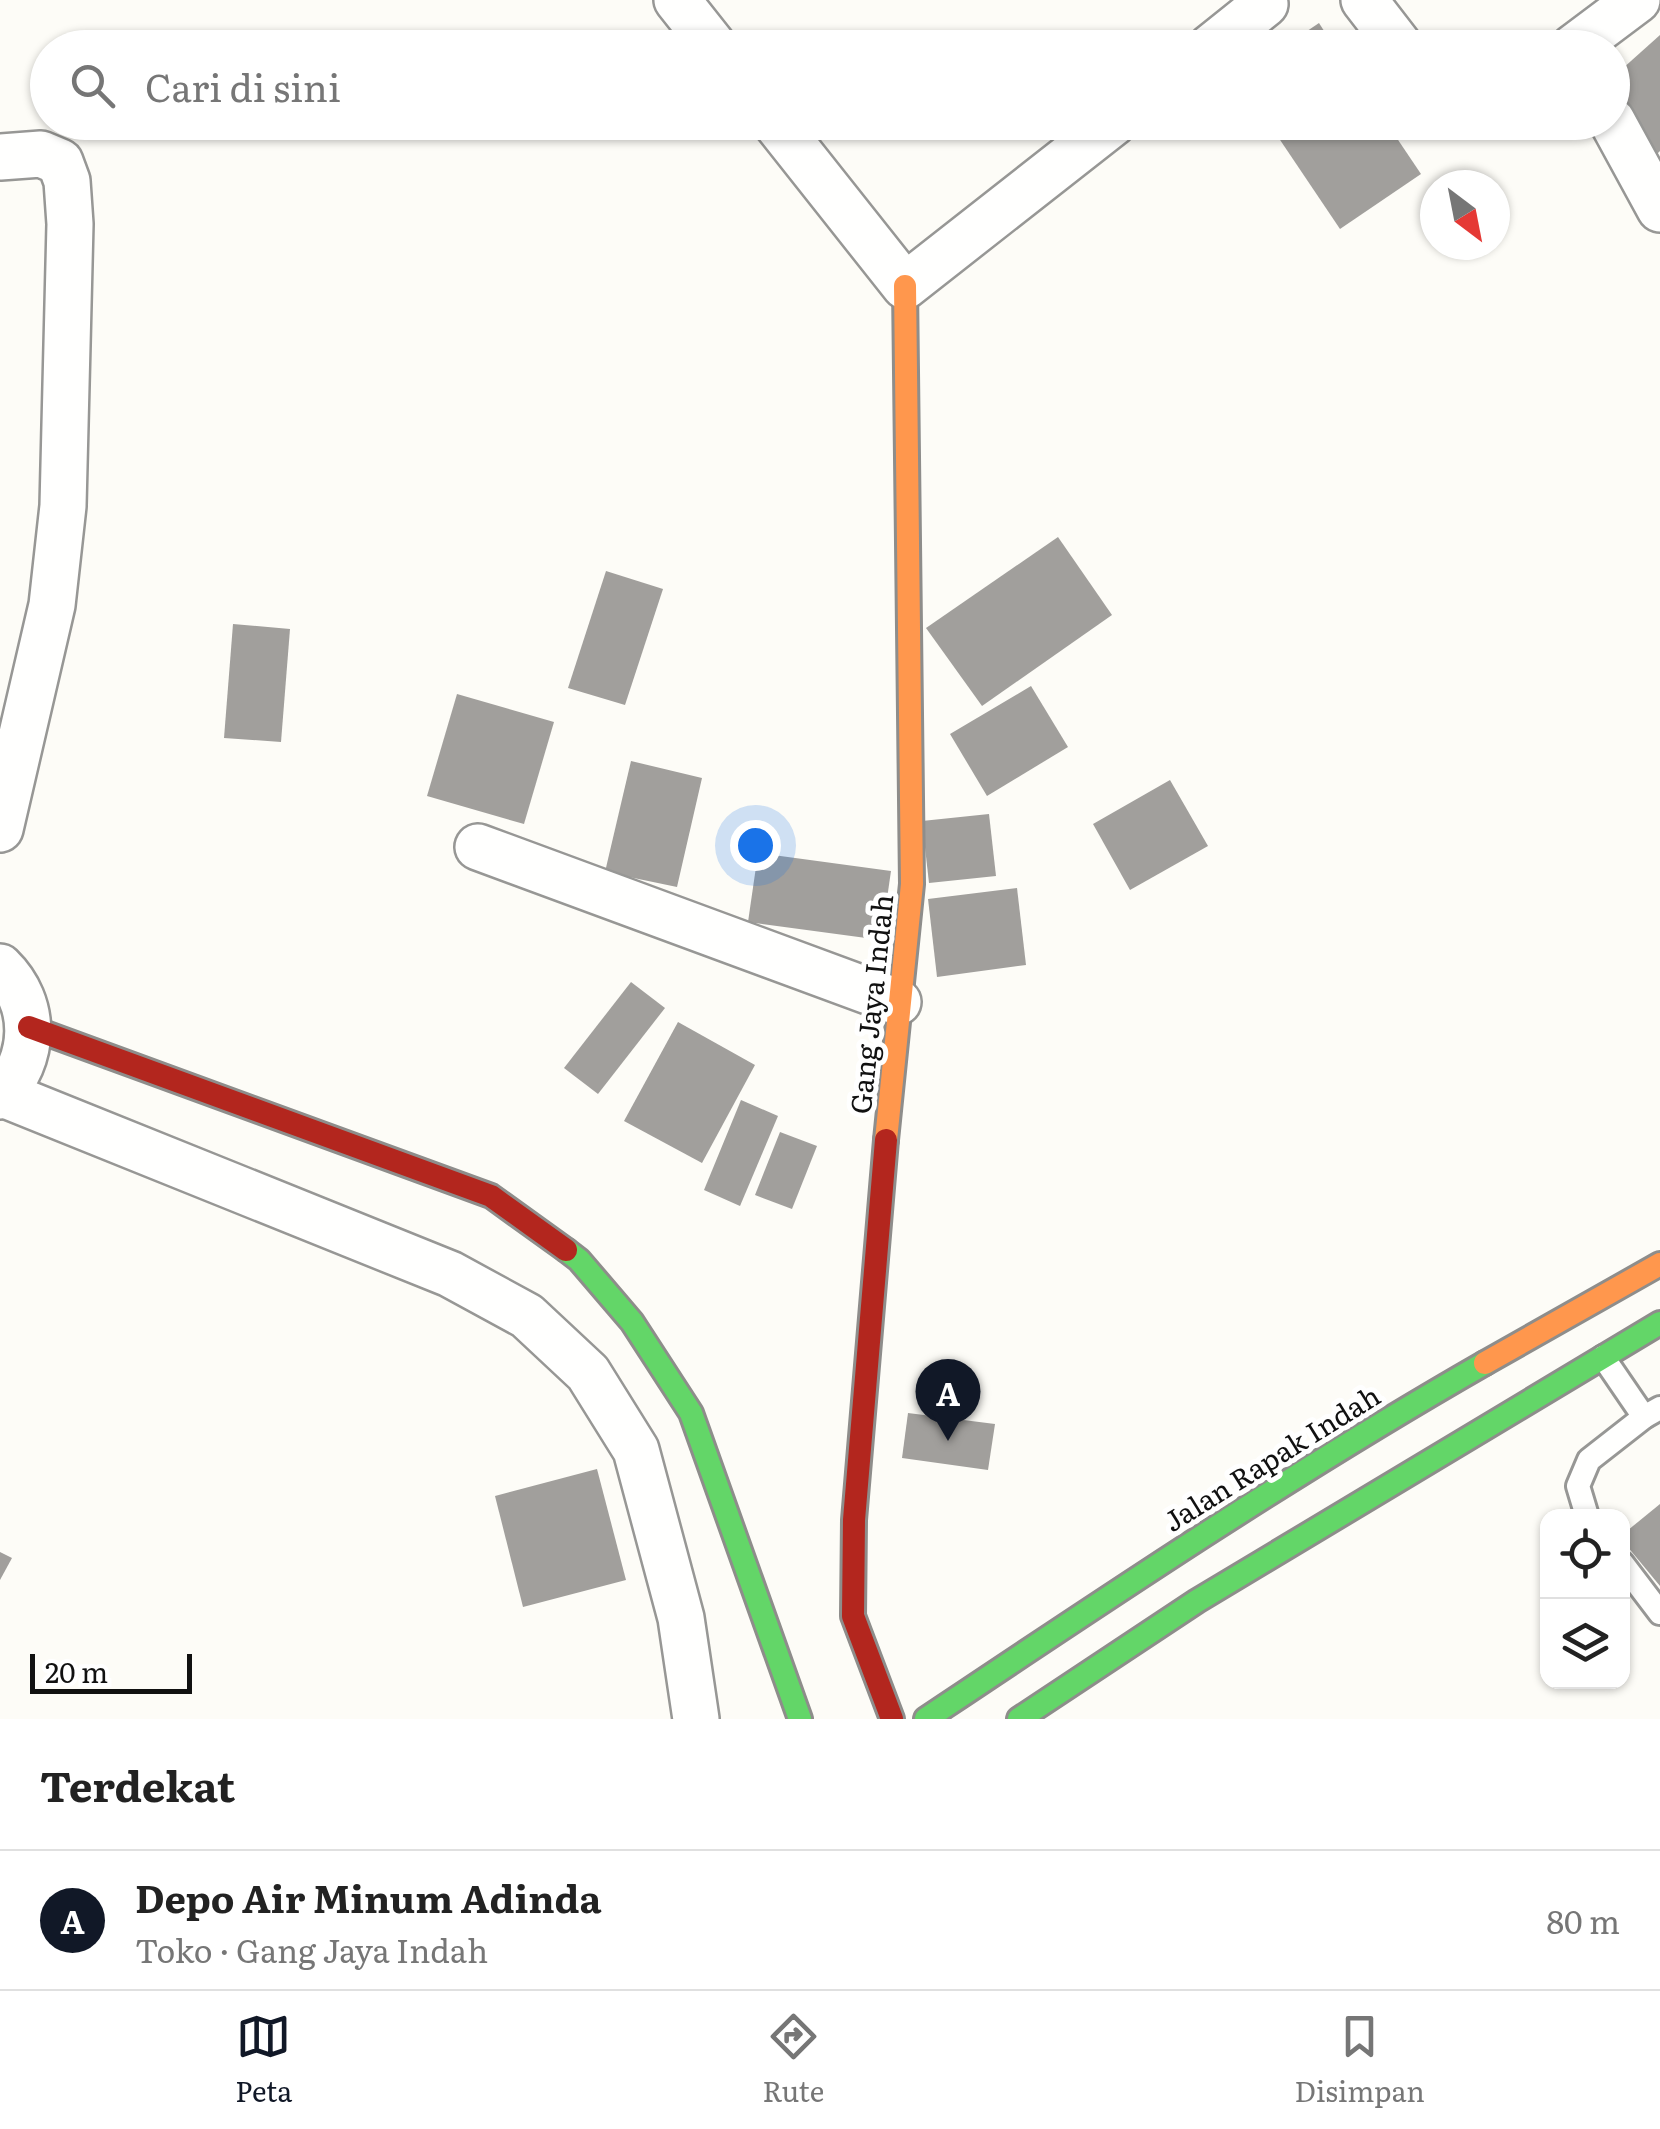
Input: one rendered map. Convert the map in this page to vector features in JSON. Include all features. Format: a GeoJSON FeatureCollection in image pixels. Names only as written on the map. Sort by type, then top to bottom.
{"type":"FeatureCollection","features":[{"type":"Feature","properties":{"kind":"street"},"geometry":{"type":"LineString","coordinates":[[677,0],[701,30]]}},
{"type":"Feature","properties":{"kind":"street"},"geometry":{"type":"LineString","coordinates":[[1364,0],[1388,30]]}},
{"type":"Feature","properties":{"kind":"street"},"geometry":{"type":"LineString","coordinates":[[1597,30],[1637,0]]}},
{"type":"Feature","properties":{"kind":"street"},"geometry":{"type":"LineString","coordinates":[[1234,30],[1273,1]]}},
{"type":"Feature","properties":{"kind":"street"},"geometry":{"type":"LineString","coordinates":[[788,140],[904,286],[1091,140]]}},
{"type":"Feature","properties":{"kind":"street"},"geometry":{"type":"LineString","coordinates":[[1622,140],[1660,209]]}},
{"type":"Feature","properties":{"kind":"street"},"geometry":{"type":"LineString","coordinates":[[0,157],[41,154],[60,162],[68,180],[70,224],[63,506],[52,606],[0,829]]}},
{"type":"Feature","properties":{"kind":"street","name":"Gang Jaya Indah"},"geometry":{"type":"LineString","coordinates":[[892,1719],[854,1616],[854,1520],[898,1002],[912,884],[904,286]]}},
{"type":"Feature","properties":{"kind":"street"},"geometry":{"type":"LineString","coordinates":[[478,847],[898,1002]]}},
{"type":"Feature","properties":{"kind":"street"},"geometry":{"type":"LineString","coordinates":[[0,967],[24,1000],[29,1027],[28,1049],[20,1070],[2,1095],[450,1274],[527,1316],[588,1373],[636,1450],[681,1618],[696,1719]]}},
{"type":"Feature","properties":{"kind":"street"},"geometry":{"type":"LineString","coordinates":[[29,1027],[491,1196],[579,1260],[632,1322],[692,1413],[800,1719]]}},
{"type":"Feature","properties":{"kind":"street","name":"Jalan Rapak Indah"},"geometry":{"type":"LineString","coordinates":[[926,1719],[1159,1563],[1375,1427],[1660,1264]]}},
{"type":"Feature","properties":{"kind":"street"},"geometry":{"type":"LineString","coordinates":[[1019,1719],[1198,1602],[1660,1323]]}},
{"type":"Feature","properties":{"kind":"lane"},"geometry":{"type":"LineString","coordinates":[[1585,1509],[1578,1486],[1590,1460],[1652,1412],[1602,1357]]}},
{"type":"Feature","properties":{"kind":"lane"},"geometry":{"type":"LineString","coordinates":[[1630,1574],[1660,1613]]}},
{"type":"Feature","properties":{"kind":"building"},"geometry":{"type":"Polygon","coordinates":[[[1660,35],[1657,154],[1630,124],[1630,62],[1660,35]]]}},
{"type":"Feature","properties":{"kind":"building"},"geometry":{"type":"Polygon","coordinates":[[[1280,140],[1398,140],[1420,175],[1340,229],[1280,140]]]}},
{"type":"Feature","properties":{"kind":"building"},"geometry":{"type":"Polygon","coordinates":[[[1058,537],[1112,615],[982,706],[926,628],[1058,537]]]}},
{"type":"Feature","properties":{"kind":"building"},"geometry":{"type":"Polygon","coordinates":[[[606,571],[663,589],[625,705],[568,688],[606,571]]]}},
{"type":"Feature","properties":{"kind":"building"},"geometry":{"type":"Polygon","coordinates":[[[233,624],[290,629],[281,742],[224,738],[233,624]]]}},
{"type":"Feature","properties":{"kind":"building"},"geometry":{"type":"Polygon","coordinates":[[[1031,686],[1068,747],[987,796],[950,734],[1031,686]]]}},
{"type":"Feature","properties":{"kind":"building"},"geometry":{"type":"Polygon","coordinates":[[[457,694],[554,722],[524,824],[427,796],[457,694]]]}},
{"type":"Feature","properties":{"kind":"building"},"geometry":{"type":"Polygon","coordinates":[[[631,761],[702,778],[677,887],[605,872],[631,761]]]}},
{"type":"Feature","properties":{"kind":"building"},"geometry":{"type":"Polygon","coordinates":[[[1170,780],[1208,846],[1130,890],[1093,824],[1170,780]]]}},
{"type":"Feature","properties":{"kind":"building"},"geometry":{"type":"Polygon","coordinates":[[[989,814],[996,876],[929,883],[922,821],[989,814]]]}},
{"type":"Feature","properties":{"kind":"building"},"geometry":{"type":"Polygon","coordinates":[[[758,853],[891,871],[881,940],[748,922],[758,853]]]}},
{"type":"Feature","properties":{"kind":"building"},"geometry":{"type":"Polygon","coordinates":[[[1017,888],[1026,965],[937,977],[928,899],[1017,888]]]}},
{"type":"Feature","properties":{"kind":"building"},"geometry":{"type":"Polygon","coordinates":[[[631,982],[665,1008],[598,1094],[564,1068],[631,982]]]}},
{"type":"Feature","properties":{"kind":"building"},"geometry":{"type":"Polygon","coordinates":[[[678,1022],[755,1065],[702,1163],[624,1121],[678,1022]]]}},
{"type":"Feature","properties":{"kind":"building"},"geometry":{"type":"Polygon","coordinates":[[[741,1100],[778,1116],[740,1206],[704,1190],[741,1100]]]}},
{"type":"Feature","properties":{"kind":"building"},"geometry":{"type":"Polygon","coordinates":[[[780,1132],[817,1146],[792,1209],[755,1195],[780,1132]]]}},
{"type":"Feature","properties":{"kind":"building"},"geometry":{"type":"Polygon","coordinates":[[[908,1413],[995,1424],[988,1470],[902,1458],[908,1413]]]}},
{"type":"Feature","properties":{"kind":"building"},"geometry":{"type":"Polygon","coordinates":[[[597,1469],[626,1580],[523,1607],[495,1496],[597,1469]]]}},
{"type":"Feature","properties":{"kind":"building"},"geometry":{"type":"Polygon","coordinates":[[[1660,1504],[1660,1586],[1630,1550],[1630,1528],[1660,1504]]]}},
{"type":"Feature","properties":{"kind":"building"},"geometry":{"type":"Polygon","coordinates":[[[0,1552],[12,1558],[0,1580],[0,1552]]]}},
{"type":"Feature","properties":{"kind":"traffic: fast"},"geometry":{"type":"LineString","coordinates":[[566,1250],[632,1322],[691,1413],[800,1719]]}},
{"type":"Feature","properties":{"kind":"traffic: fast"},"geometry":{"type":"LineString","coordinates":[[1019,1719],[1197,1601],[1660,1323]]}},
{"type":"Feature","properties":{"kind":"traffic: fast"},"geometry":{"type":"LineString","coordinates":[[926,1719],[1272,1492],[1485,1363]]}},
{"type":"Feature","properties":{"kind":"traffic: slow"},"geometry":{"type":"LineString","coordinates":[[886,1140],[912,884],[905,286]]}},
{"type":"Feature","properties":{"kind":"traffic: slow"},"geometry":{"type":"LineString","coordinates":[[1485,1363],[1660,1264]]}},
{"type":"Feature","properties":{"kind":"traffic: jam"},"geometry":{"type":"LineString","coordinates":[[29,1027],[491,1196],[566,1250]]}},
{"type":"Feature","properties":{"kind":"traffic: jam"},"geometry":{"type":"LineString","coordinates":[[886,1140],[854,1520],[853,1616],[892,1719]]}},
{"type":"Feature","properties":{"kind":"place","name":"Depo Air Minum Adinda"},"geometry":{"type":"Point","coordinates":[948,1441]}}]}
